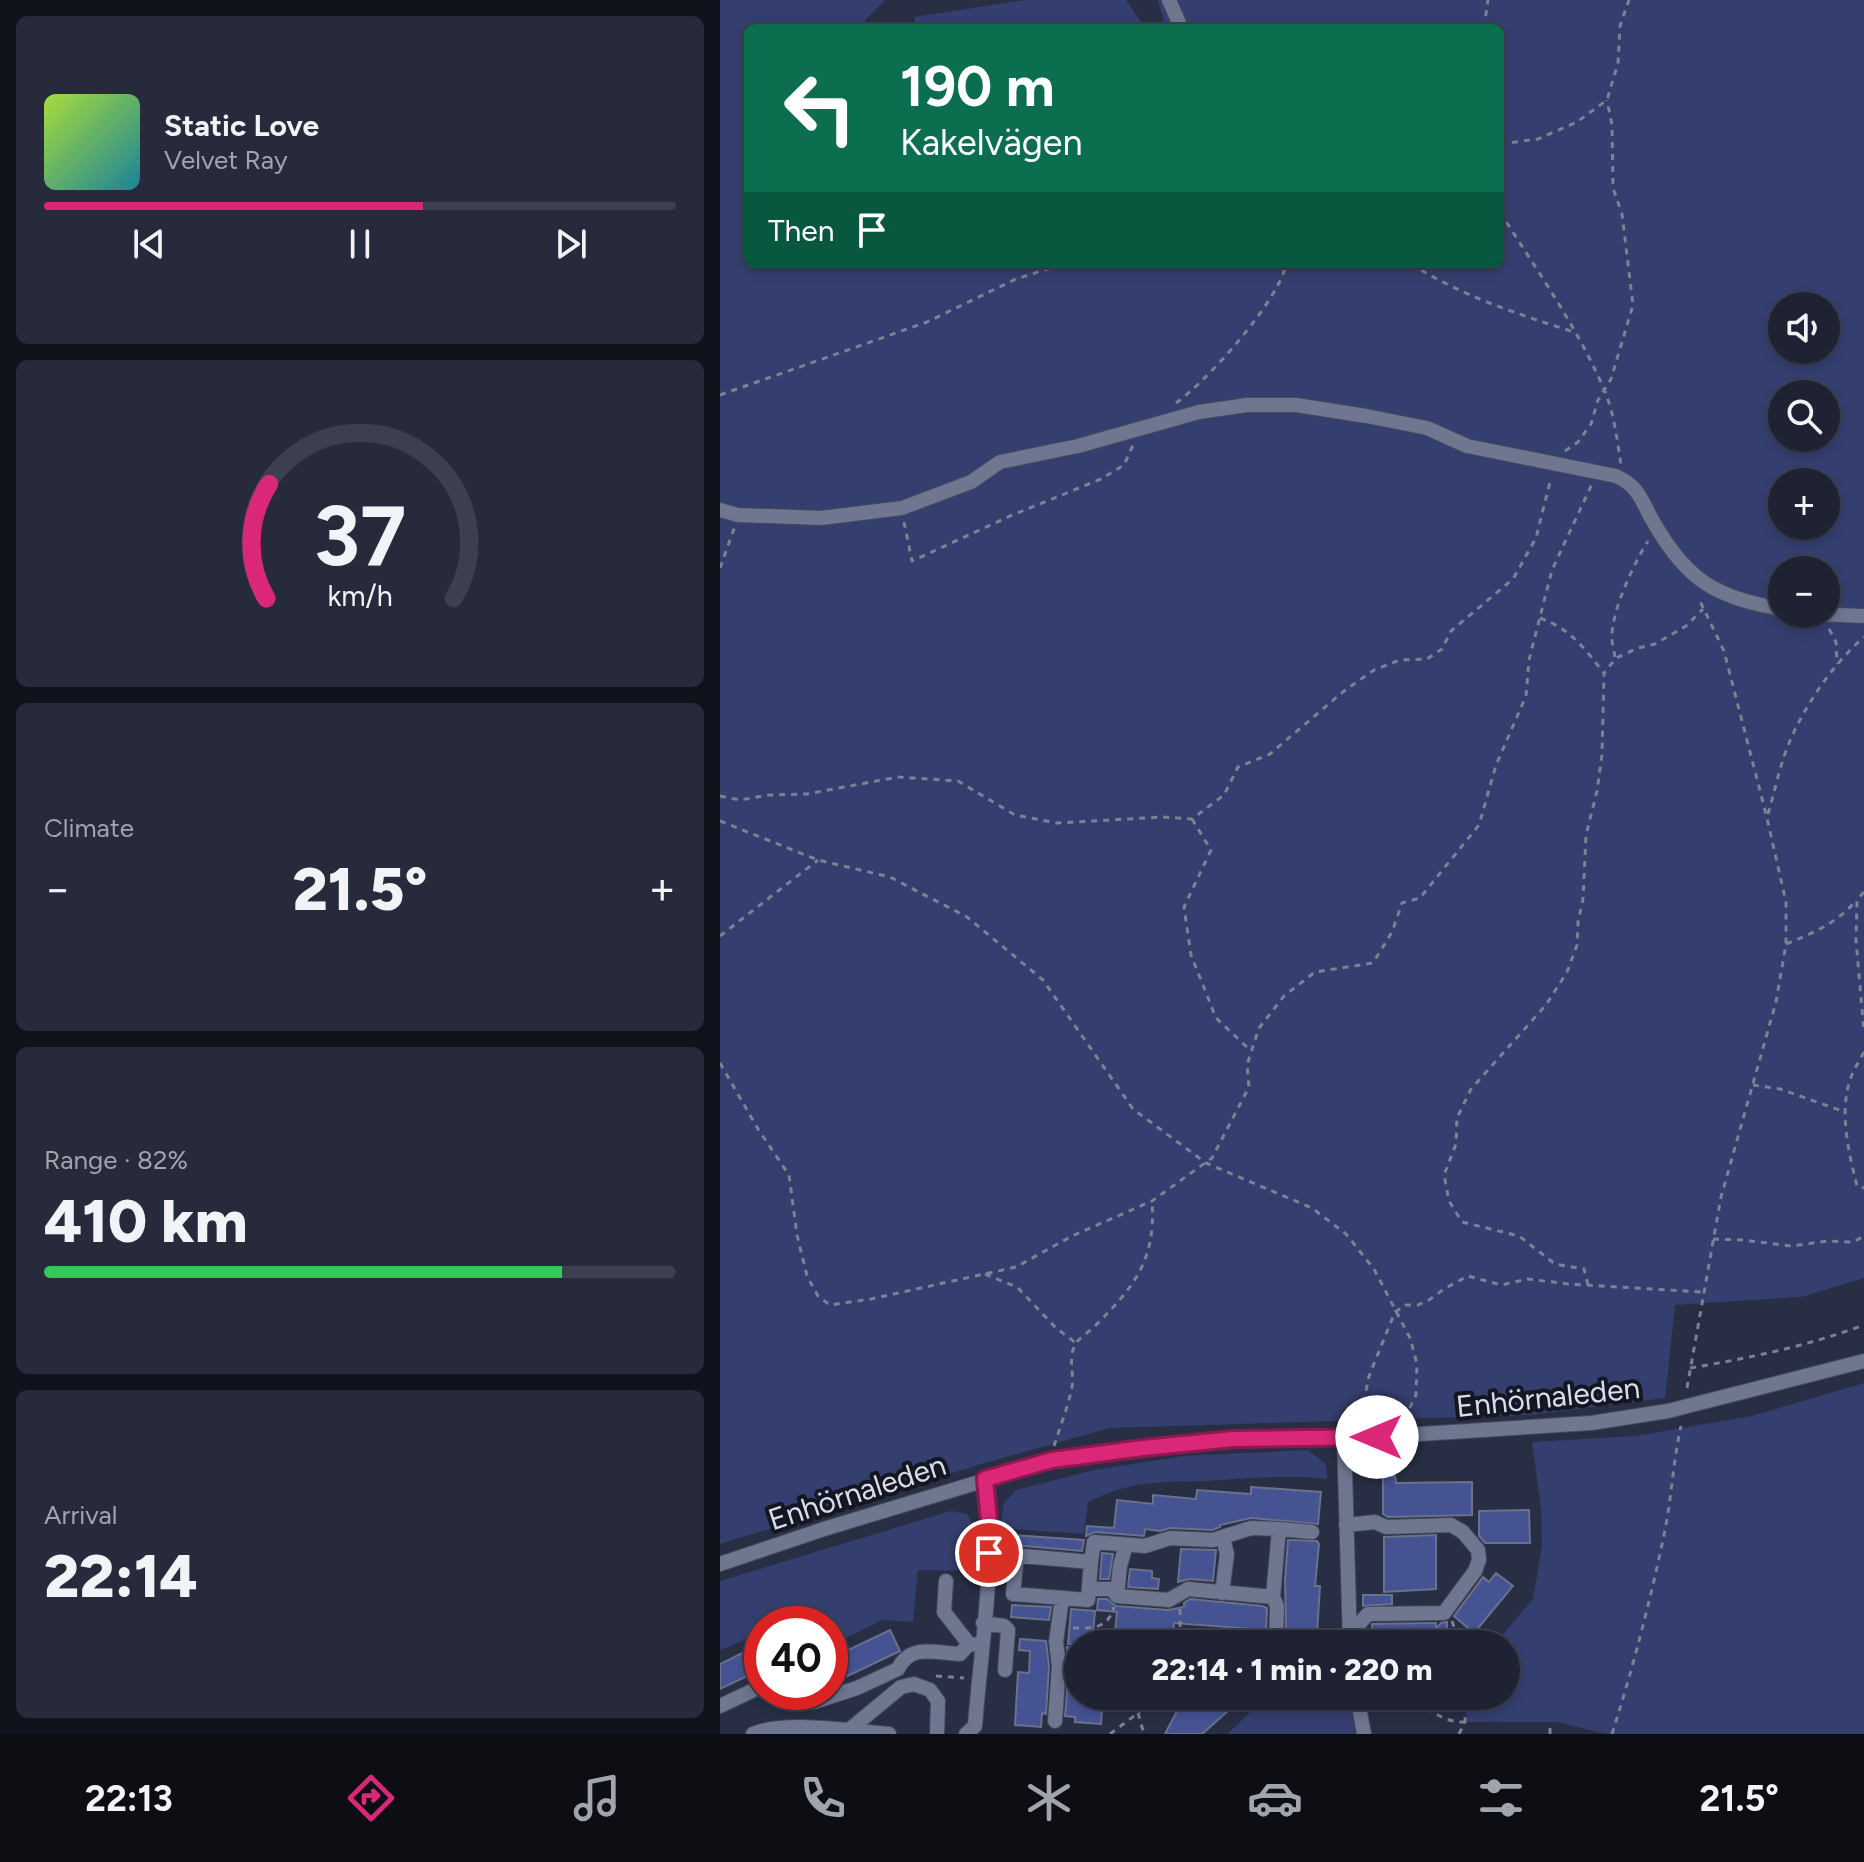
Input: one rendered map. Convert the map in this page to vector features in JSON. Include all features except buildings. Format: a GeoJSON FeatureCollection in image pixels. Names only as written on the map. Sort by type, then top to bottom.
{"type":"FeatureCollection","features":[{"type":"Feature","properties":{"kind":"street"},"geometry":{"type":"LineString","coordinates":[[1169,0],[1179,23]]}},
{"type":"Feature","properties":{"kind":"street"},"geometry":{"type":"LineString","coordinates":[[720,510],[738,515],[821,518],[902,508],[971,482],[1000,462],[1078,446],[1199,412],[1247,405],[1296,405],[1427,428],[1467,446],[1560,462],[1616,476],[1632,484],[1656,527],[1691,575],[1721,593],[1768,606]]}},
{"type":"Feature","properties":{"kind":"street"},"geometry":{"type":"LineString","coordinates":[[1840,615],[1864,616]]}},
{"type":"Feature","properties":{"kind":"street","name":"Enhörnaleden"},"geometry":{"type":"LineString","coordinates":[[720,1564],[1052,1460],[1233,1439],[1396,1436],[1591,1423],[1739,1395],[1864,1361]]}},
{"type":"Feature","properties":{"kind":"street"},"geometry":{"type":"LineString","coordinates":[[1350,1630],[1346,1525],[1351,1438]]}},
{"type":"Feature","properties":{"kind":"street"},"geometry":{"type":"LineString","coordinates":[[966,1734],[975,1726],[979,1679],[975,1644],[983,1623],[989,1553],[985,1479]]}},
{"type":"Feature","properties":{"kind":"street"},"geometry":{"type":"LineString","coordinates":[[1346,1525],[1375,1522],[1386,1527],[1451,1525],[1463,1532],[1478,1550],[1479,1560],[1475,1571],[1444,1613],[1368,1614],[1359,1624],[1350,1626]]}},
{"type":"Feature","properties":{"kind":"street"},"geometry":{"type":"LineString","coordinates":[[1017,1555],[1013,1594],[1088,1600],[1094,1542],[1145,1546],[1170,1538],[1213,1540],[1251,1528],[1312,1532]]}},
{"type":"Feature","properties":{"kind":"street"},"geometry":{"type":"LineString","coordinates":[[1277,1630],[1273,1597],[1279,1529]]}},
{"type":"Feature","properties":{"kind":"street"},"geometry":{"type":"LineString","coordinates":[[1222,1593],[1227,1554],[1223,1538]]}},
{"type":"Feature","properties":{"kind":"street"},"geometry":{"type":"LineString","coordinates":[[1117,1596],[1126,1545]]}},
{"type":"Feature","properties":{"kind":"street"},"geometry":{"type":"LineString","coordinates":[[989,1553],[1091,1562]]}},
{"type":"Feature","properties":{"kind":"street"},"geometry":{"type":"LineString","coordinates":[[946,1581],[944,1612],[975,1644]]}},
{"type":"Feature","properties":{"kind":"street"},"geometry":{"type":"LineString","coordinates":[[1089,1589],[1112,1589],[1117,1596]]}},
{"type":"Feature","properties":{"kind":"street"},"geometry":{"type":"LineString","coordinates":[[1117,1596],[1169,1600],[1188,1589],[1273,1597]]}},
{"type":"Feature","properties":{"kind":"street"},"geometry":{"type":"LineString","coordinates":[[1055,1721],[1059,1666],[1056,1642],[1062,1598]]}},
{"type":"Feature","properties":{"kind":"street"},"geometry":{"type":"LineString","coordinates":[[983,1623],[1004,1626],[1008,1630],[1005,1670]]}},
{"type":"Feature","properties":{"kind":"street"},"geometry":{"type":"LineString","coordinates":[[848,1691],[898,1669],[903,1658],[912,1652],[960,1654],[975,1644]]}},
{"type":"Feature","properties":{"kind":"street"},"geometry":{"type":"LineString","coordinates":[[848,1731],[901,1687],[914,1684],[930,1690],[938,1701],[937,1734]]}},
{"type":"Feature","properties":{"kind":"street"},"geometry":{"type":"LineString","coordinates":[[720,1706],[744,1695]]}},
{"type":"Feature","properties":{"kind":"street"},"geometry":{"type":"LineString","coordinates":[[1360,1710],[1364,1734]]}},
{"type":"Feature","properties":{"kind":"street"},"geometry":{"type":"LineString","coordinates":[[753,1734],[791,1727],[889,1734]]}},
{"type":"Feature","properties":{"kind":"path"},"geometry":{"type":"LineString","coordinates":[[1485,24],[1488,0]]}},
{"type":"Feature","properties":{"kind":"path"},"geometry":{"type":"LineString","coordinates":[[720,796],[740,800],[807,794],[898,777],[958,781],[1015,815],[1057,823],[1163,817],[1192,819],[1224,795],[1238,767],[1270,754],[1364,677],[1400,660],[1427,659],[1442,649],[1451,631],[1513,579],[1536,538],[1552,477],[1560,462],[1591,424],[1611,379],[1633,305],[1622,214],[1613,188],[1612,125],[1607,100],[1618,63],[1620,26],[1629,0]]}},
{"type":"Feature","properties":{"kind":"path"},"geometry":{"type":"LineString","coordinates":[[1504,143],[1538,139],[1577,122],[1607,100]]}},
{"type":"Feature","properties":{"kind":"path"},"geometry":{"type":"LineString","coordinates":[[1504,218],[1574,332],[1604,389],[1622,468],[1632,484]]}},
{"type":"Feature","properties":{"kind":"path"},"geometry":{"type":"LineString","coordinates":[[720,395],[927,322],[1016,279],[1051,268]]}},
{"type":"Feature","properties":{"kind":"path"},"geometry":{"type":"LineString","coordinates":[[1172,406],[1195,390],[1256,317],[1284,276],[1285,268]]}},
{"type":"Feature","properties":{"kind":"path"},"geometry":{"type":"LineString","coordinates":[[1417,268],[1439,282],[1496,307],[1574,332]]}},
{"type":"Feature","properties":{"kind":"path"},"geometry":{"type":"LineString","coordinates":[[902,508],[912,561],[1101,479],[1124,465],[1138,429]]}},
{"type":"Feature","properties":{"kind":"path"},"geometry":{"type":"LineString","coordinates":[[720,1063],[789,1175],[797,1235],[807,1276],[818,1296],[830,1305],[1016,1267],[1072,1236],[1152,1201],[1206,1163],[1219,1147],[1249,1087],[1247,1065],[1259,1028],[1284,996],[1315,972],[1373,963],[1392,932],[1402,903],[1420,898],[1479,825],[1496,765],[1526,696],[1529,660],[1552,570],[1598,473]]}},
{"type":"Feature","properties":{"kind":"path"},"geometry":{"type":"LineString","coordinates":[[720,568],[738,515]]}},
{"type":"Feature","properties":{"kind":"path"},"geometry":{"type":"LineString","coordinates":[[1616,658],[1611,636],[1627,580],[1656,527]]}},
{"type":"Feature","properties":{"kind":"path"},"geometry":{"type":"LineString","coordinates":[[1687,1388],[1721,1197],[1776,1002],[1786,944],[1786,902],[1767,818],[1724,651],[1703,609],[1691,575]]}},
{"type":"Feature","properties":{"kind":"path"},"geometry":{"type":"LineString","coordinates":[[1588,1285],[1584,1269],[1555,1264],[1519,1236],[1462,1222],[1449,1201],[1444,1175],[1456,1144],[1457,1118],[1471,1089],[1546,1005],[1567,972],[1577,945],[1586,835],[1602,755],[1604,673],[1616,658],[1655,644],[1686,626],[1703,609]]}},
{"type":"Feature","properties":{"kind":"path"},"geometry":{"type":"LineString","coordinates":[[1540,618],[1558,625],[1577,638],[1604,673]]}},
{"type":"Feature","properties":{"kind":"path"},"geometry":{"type":"LineString","coordinates":[[1827,628],[1836,642],[1837,666]]}},
{"type":"Feature","properties":{"kind":"path"},"geometry":{"type":"LineString","coordinates":[[1767,818],[1789,743],[1803,715],[1837,666],[1864,637]]}},
{"type":"Feature","properties":{"kind":"path"},"geometry":{"type":"LineString","coordinates":[[1192,819],[1211,850],[1184,907],[1191,955],[1216,1018],[1252,1051]]}},
{"type":"Feature","properties":{"kind":"path"},"geometry":{"type":"LineString","coordinates":[[720,821],[818,860],[890,877],[967,917],[1043,980],[1133,1109],[1206,1163],[1312,1208],[1346,1234],[1374,1269],[1410,1338],[1417,1364],[1416,1395],[1396,1436]]}},
{"type":"Feature","properties":{"kind":"path"},"geometry":{"type":"LineString","coordinates":[[720,936],[818,860]]}},
{"type":"Feature","properties":{"kind":"path"},"geometry":{"type":"LineString","coordinates":[[1786,944],[1826,927],[1843,915],[1864,892]]}},
{"type":"Feature","properties":{"kind":"path"},"geometry":{"type":"LineString","coordinates":[[1857,900],[1856,940],[1864,1032]]}},
{"type":"Feature","properties":{"kind":"path"},"geometry":{"type":"LineString","coordinates":[[1864,1052],[1849,1081],[1846,1113],[1847,1145],[1857,1186],[1864,1188]]}},
{"type":"Feature","properties":{"kind":"path"},"geometry":{"type":"LineString","coordinates":[[1753,1085],[1780,1089],[1846,1113]]}},
{"type":"Feature","properties":{"kind":"path"},"geometry":{"type":"LineString","coordinates":[[1052,1460],[1070,1399],[1073,1382],[1071,1358],[1076,1343],[1137,1281],[1147,1257],[1153,1225],[1152,1201]]}},
{"type":"Feature","properties":{"kind":"path"},"geometry":{"type":"LineString","coordinates":[[1713,1239],[1791,1246],[1828,1241],[1853,1242],[1864,1236]]}},
{"type":"Feature","properties":{"kind":"path"},"geometry":{"type":"LineString","coordinates":[[984,1274],[1017,1287],[1056,1328],[1076,1343]]}},
{"type":"Feature","properties":{"kind":"path"},"geometry":{"type":"LineString","coordinates":[[1351,1438],[1369,1376],[1395,1312],[1406,1305],[1418,1305],[1429,1300],[1468,1276],[1501,1285],[1528,1279],[1703,1292]]}},
{"type":"Feature","properties":{"kind":"path"},"geometry":{"type":"LineString","coordinates":[[1690,1368],[1754,1357],[1864,1325]]}},
{"type":"Feature","properties":{"kind":"path"},"geometry":{"type":"LineString","coordinates":[[1612,1734],[1666,1528],[1673,1460],[1681,1426]]}},
{"type":"Feature","properties":{"kind":"path"},"geometry":{"type":"LineString","coordinates":[[1180,1630],[1181,1593]]}},
{"type":"Feature","properties":{"kind":"path"},"geometry":{"type":"LineString","coordinates":[[1060,1627],[1094,1628],[1104,1625],[1112,1616],[1117,1596]]}},
{"type":"Feature","properties":{"kind":"path"},"geometry":{"type":"LineString","coordinates":[[1444,1613],[1455,1630]]}},
{"type":"Feature","properties":{"kind":"path"},"geometry":{"type":"LineString","coordinates":[[914,1684],[932,1676],[979,1679]]}},
{"type":"Feature","properties":{"kind":"path"},"geometry":{"type":"LineString","coordinates":[[1110,1734],[1141,1710]]}},
{"type":"Feature","properties":{"kind":"path"},"geometry":{"type":"LineString","coordinates":[[1427,1710],[1454,1722],[1465,1722]]}},
{"type":"Feature","properties":{"kind":"path"},"geometry":{"type":"LineString","coordinates":[[1459,1734],[1465,1722],[1465,1710]]}},
{"type":"Feature","properties":{"kind":"path"},"geometry":{"type":"LineString","coordinates":[[1138,1713],[1144,1734]]}},
{"type":"Feature","properties":{"kind":"path"},"geometry":{"type":"LineString","coordinates":[[1550,1727],[1550,1734]]}},
{"type":"Feature","properties":{"kind":"shaded area"},"geometry":{"type":"Polygon","coordinates":[[[720,0],[885,0],[865,20],[865,24],[744,24],[744,268],[1504,268],[1504,24],[1165,24],[1158,0],[1864,0],[1864,1278],[1801,1297],[1675,1305],[1665,1398],[1529,1415],[1110,1428],[720,1544],[720,0]]]}},
{"type":"Feature","properties":{"kind":"shaded area"},"geometry":{"type":"Polygon","coordinates":[[[1025,0],[1126,0],[1142,24],[915,24],[914,17],[1025,0]]]}},
{"type":"Feature","properties":{"kind":"shaded area"},"geometry":{"type":"Polygon","coordinates":[[[1864,1383],[1864,1734],[1606,1734],[1558,1722],[1465,1722],[1466,1710],[1520,1710],[1520,1630],[1507,1630],[1533,1599],[1542,1546],[1541,1509],[1532,1442],[1635,1436],[1752,1416],[1864,1383]]]}},
{"type":"Feature","properties":{"kind":"shaded area"},"geometry":{"type":"Polygon","coordinates":[[[1308,1450],[1326,1464],[1327,1479],[1280,1477],[1144,1484],[1088,1502],[1084,1534],[1000,1528],[1004,1503],[1016,1490],[1095,1470],[1183,1456],[1308,1450]]]}},
{"type":"Feature","properties":{"kind":"shaded area"},"geometry":{"type":"Polygon","coordinates":[[[951,1511],[967,1514],[978,1535],[976,1571],[918,1570],[913,1622],[882,1620],[848,1637],[848,1606],[744,1606],[744,1640],[720,1650],[720,1581],[951,1511]]]}},
{"type":"Feature","properties":{"kind":"shaded area"},"geometry":{"type":"Polygon","coordinates":[[[1252,1710],[1351,1710],[1356,1734],[1228,1734],[1252,1710]]]}},
{"type":"Feature","properties":{"kind":"route"},"geometry":{"type":"LineString","coordinates":[[989,1553],[985,1479],[1052,1460],[1143,1448],[1233,1439],[1377,1437]]}}]}
